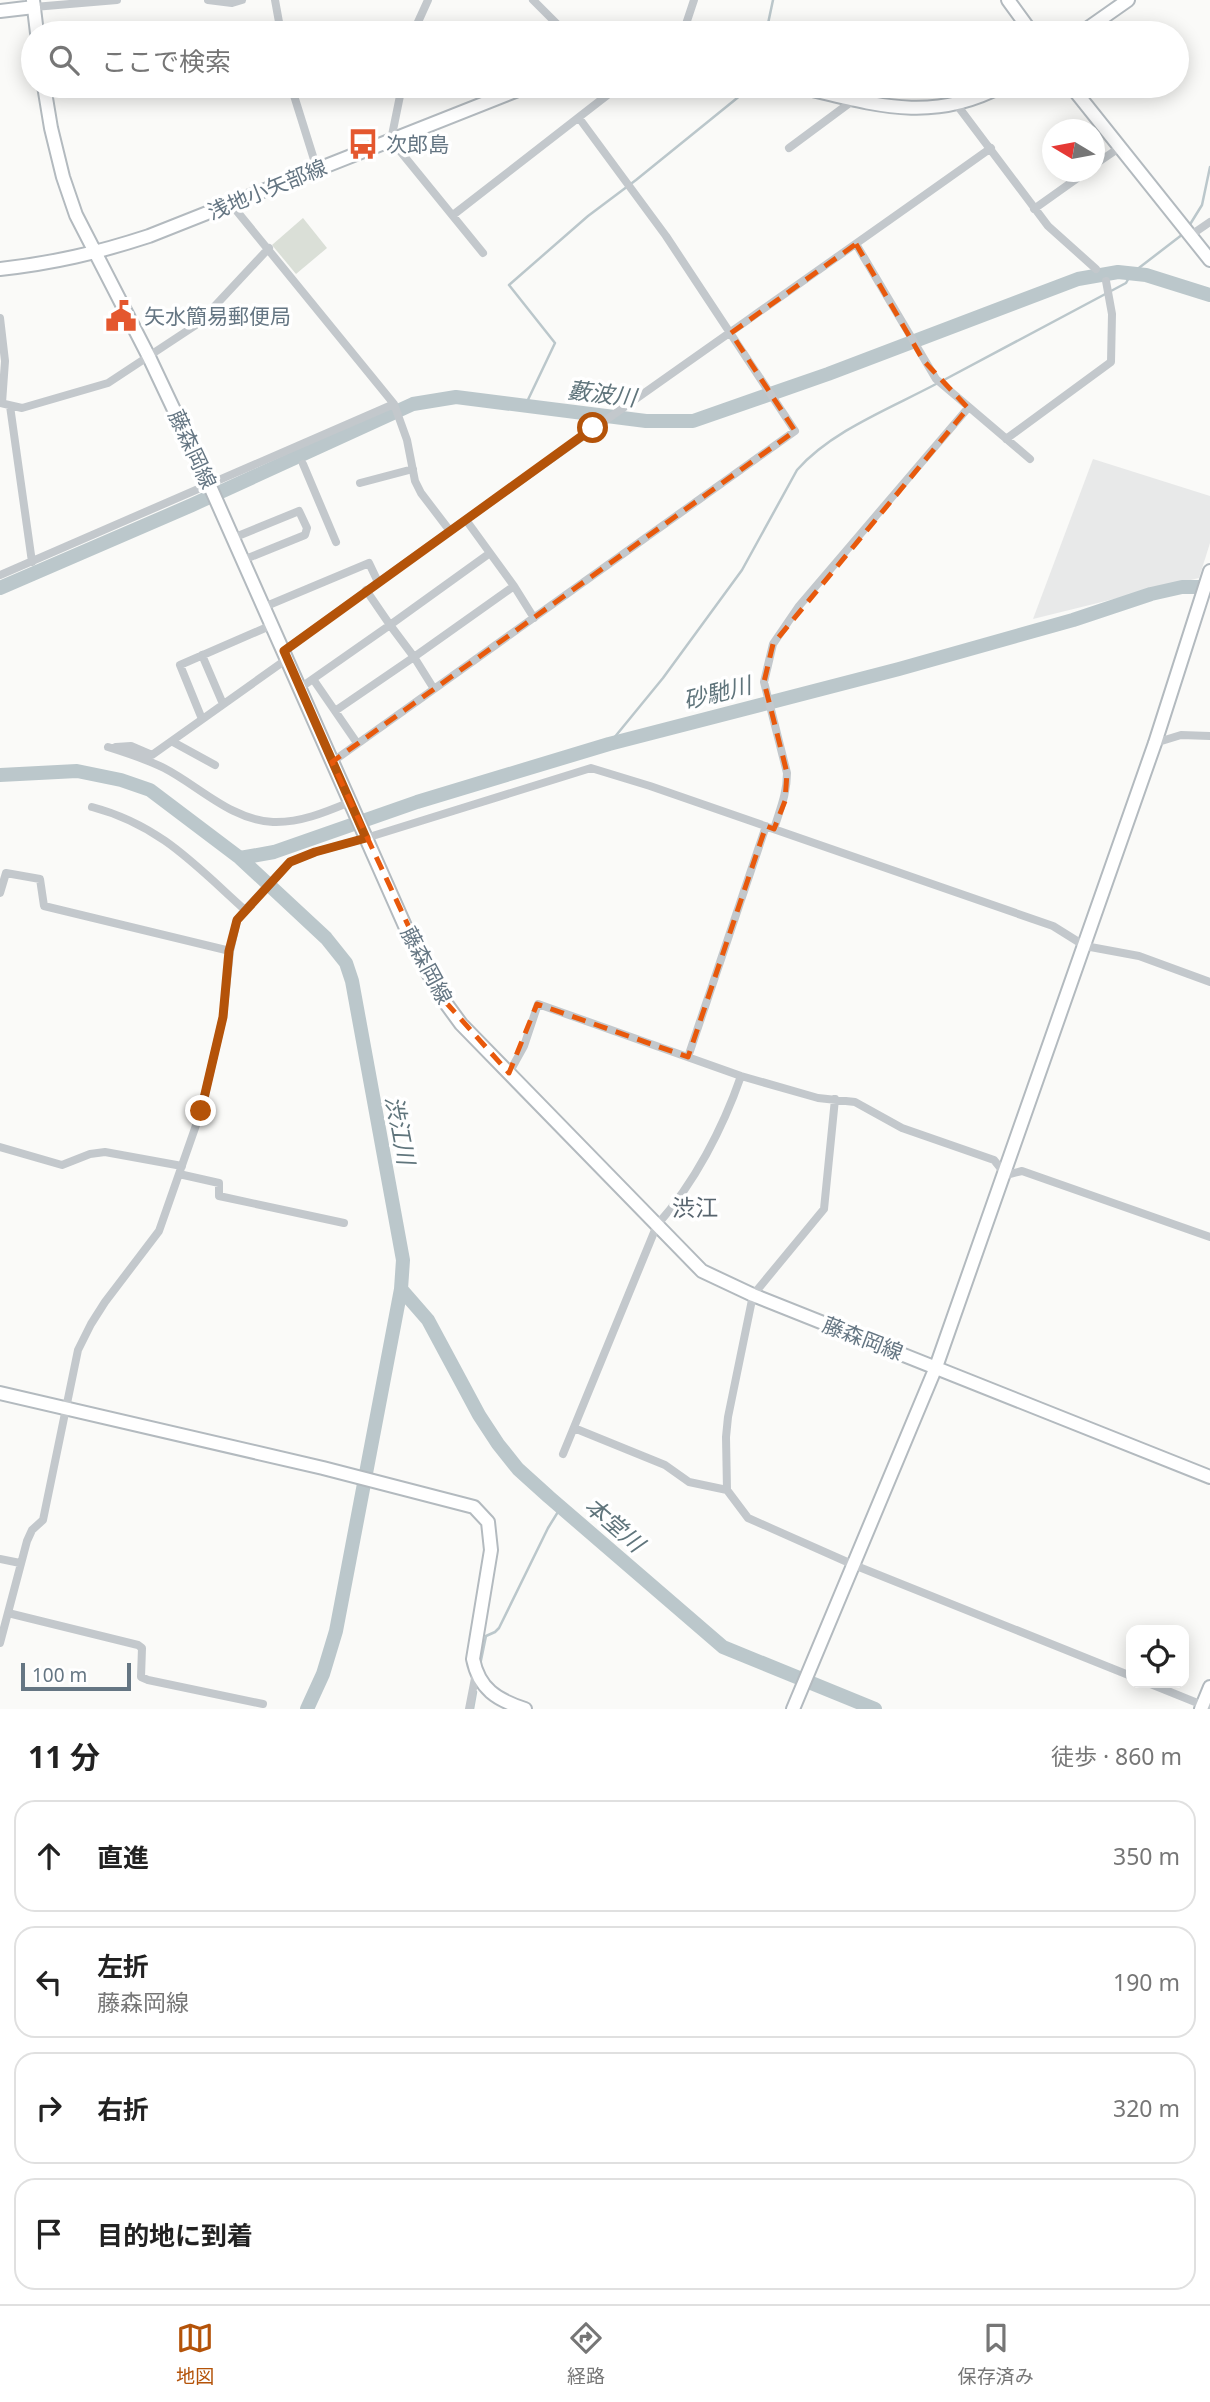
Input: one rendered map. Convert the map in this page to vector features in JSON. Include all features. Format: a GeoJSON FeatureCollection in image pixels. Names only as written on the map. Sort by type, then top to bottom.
{"type":"FeatureCollection","features":[{"type":"Feature","properties":{"kind":"main road"},"geometry":{"type":"LineString","coordinates":[[1008,0],[1023,21]]}},
{"type":"Feature","properties":{"kind":"main road"},"geometry":{"type":"LineString","coordinates":[[1098,21],[1128,0]]}},
{"type":"Feature","properties":{"kind":"main road"},"geometry":{"type":"LineString","coordinates":[[0,11],[33,3],[35,21]]}},
{"type":"Feature","properties":{"kind":"main road","name":"藤森岡線"},"geometry":{"type":"LineString","coordinates":[[46,98],[63,177],[76,215],[149,357],[209,484],[417,953],[442,998],[461,1024],[702,1271],[753,1295],[1210,1477]]}},
{"type":"Feature","properties":{"kind":"main road","name":"浅地小矢部線"},"geometry":{"type":"LineString","coordinates":[[0,269],[51,263],[94,254],[149,236],[498,98]]}},
{"type":"Feature","properties":{"kind":"main road"},"geometry":{"type":"LineString","coordinates":[[850,98],[901,108],[957,104],[976,98]]}},
{"type":"Feature","properties":{"kind":"main road"},"geometry":{"type":"LineString","coordinates":[[1081,98],[1210,260]]}},
{"type":"Feature","properties":{"kind":"main road"},"geometry":{"type":"LineString","coordinates":[[793,1709],[936,1367],[1006,1175],[1155,743],[1210,571]]}},
{"type":"Feature","properties":{"kind":"main road"},"geometry":{"type":"LineString","coordinates":[[0,1393],[323,1468],[474,1507],[488,1522],[491,1550],[473,1659],[476,1673],[485,1689],[503,1702],[525,1709]]}},
{"type":"Feature","properties":{"kind":"main road"},"geometry":{"type":"LineString","coordinates":[[1205,1707],[1210,1687]]}},
{"type":"Feature","properties":{"kind":"street"},"geometry":{"type":"LineString","coordinates":[[33,3],[117,0]]}},
{"type":"Feature","properties":{"kind":"street"},"geometry":{"type":"LineString","coordinates":[[208,0],[220,3],[242,0]]}},
{"type":"Feature","properties":{"kind":"street"},"geometry":{"type":"LineString","coordinates":[[275,0],[279,21]]}},
{"type":"Feature","properties":{"kind":"street"},"geometry":{"type":"LineString","coordinates":[[418,21],[428,0]]}},
{"type":"Feature","properties":{"kind":"street"},"geometry":{"type":"LineString","coordinates":[[533,0],[554,21]]}},
{"type":"Feature","properties":{"kind":"street"},"geometry":{"type":"LineString","coordinates":[[687,21],[694,0]]}},
{"type":"Feature","properties":{"kind":"street"},"geometry":{"type":"LineString","coordinates":[[295,98],[317,169]]}},
{"type":"Feature","properties":{"kind":"street"},"geometry":{"type":"LineString","coordinates":[[400,98],[391,140],[483,253]]}},
{"type":"Feature","properties":{"kind":"street"},"geometry":{"type":"LineString","coordinates":[[453,215],[604,98]]}},
{"type":"Feature","properties":{"kind":"street"},"geometry":{"type":"LineString","coordinates":[[789,148],[855,99]]}},
{"type":"Feature","properties":{"kind":"street"},"geometry":{"type":"LineString","coordinates":[[957,104],[1048,226],[1096,269]]}},
{"type":"Feature","properties":{"kind":"street"},"geometry":{"type":"LineString","coordinates":[[332,762],[795,431],[666,236],[579,118]]}},
{"type":"Feature","properties":{"kind":"street"},"geometry":{"type":"LineString","coordinates":[[350,802],[296,821],[272,822],[246,817],[164,768],[108,747],[131,746],[152,755],[173,742],[366,590],[991,148]]}},
{"type":"Feature","properties":{"kind":"street"},"geometry":{"type":"LineString","coordinates":[[1105,158],[1119,148]]}},
{"type":"Feature","properties":{"kind":"street"},"geometry":{"type":"LineString","coordinates":[[1034,209],[1072,182]]}},
{"type":"Feature","properties":{"kind":"street"},"geometry":{"type":"LineString","coordinates":[[231,204],[394,404],[402,421],[421,493],[450,531]]}},
{"type":"Feature","properties":{"kind":"street"},"geometry":{"type":"LineString","coordinates":[[1191,235],[1210,222]]}},
{"type":"Feature","properties":{"kind":"street"},"geometry":{"type":"LineString","coordinates":[[856,244],[936,379],[1030,459]]}},
{"type":"Feature","properties":{"kind":"street"},"geometry":{"type":"LineString","coordinates":[[4,404],[22,408],[108,383],[198,323],[269,248]]}},
{"type":"Feature","properties":{"kind":"street"},"geometry":{"type":"LineString","coordinates":[[1006,439],[1111,362],[1112,314],[1106,281]]}},
{"type":"Feature","properties":{"kind":"street"},"geometry":{"type":"LineString","coordinates":[[0,318],[5,361],[4,404],[32,562]]}},
{"type":"Feature","properties":{"kind":"street"},"geometry":{"type":"LineString","coordinates":[[0,575],[394,404]]}},
{"type":"Feature","properties":{"kind":"street"},"geometry":{"type":"LineString","coordinates":[[688,1057],[770,827],[785,801],[787,773],[764,682],[773,644],[799,606],[968,408]]}},
{"type":"Feature","properties":{"kind":"street"},"geometry":{"type":"LineString","coordinates":[[303,464],[336,542]]}},
{"type":"Feature","properties":{"kind":"street"},"geometry":{"type":"LineString","coordinates":[[360,484],[413,470]]}},
{"type":"Feature","properties":{"kind":"street"},"geometry":{"type":"LineString","coordinates":[[233,538],[299,511],[307,528],[305,535],[243,560]]}},
{"type":"Feature","properties":{"kind":"street"},"geometry":{"type":"LineString","coordinates":[[466,520],[534,618]]}},
{"type":"Feature","properties":{"kind":"street"},"geometry":{"type":"LineString","coordinates":[[300,688],[490,553]]}},
{"type":"Feature","properties":{"kind":"street"},"geometry":{"type":"LineString","coordinates":[[264,607],[369,563],[378,582]]}},
{"type":"Feature","properties":{"kind":"street"},"geometry":{"type":"LineString","coordinates":[[335,711],[514,586]]}},
{"type":"Feature","properties":{"kind":"street"},"geometry":{"type":"LineString","coordinates":[[366,590],[434,689]]}},
{"type":"Feature","properties":{"kind":"street"},"geometry":{"type":"LineString","coordinates":[[202,719],[180,665],[272,625]]}},
{"type":"Feature","properties":{"kind":"street"},"geometry":{"type":"LineString","coordinates":[[202,655],[223,704]]}},
{"type":"Feature","properties":{"kind":"street"},"geometry":{"type":"LineString","coordinates":[[313,679],[357,743]]}},
{"type":"Feature","properties":{"kind":"street"},"geometry":{"type":"LineString","coordinates":[[1155,743],[1181,735],[1210,736]]}},
{"type":"Feature","properties":{"kind":"street"},"geometry":{"type":"LineString","coordinates":[[173,742],[215,765]]}},
{"type":"Feature","properties":{"kind":"street"},"geometry":{"type":"LineString","coordinates":[[0,1643],[20,1563],[32,1530],[43,1520],[78,1350],[105,1302],[159,1231],[201,1111],[223,1017],[229,951],[237,920],[290,862],[591,768],[1053,926],[1085,946],[1139,956],[1210,982]]}},
{"type":"Feature","properties":{"kind":"street"},"geometry":{"type":"LineString","coordinates":[[92,807],[111,812],[157,833],[182,852],[245,910]]}},
{"type":"Feature","properties":{"kind":"street"},"geometry":{"type":"LineString","coordinates":[[0,893],[6,873],[40,879],[44,906],[229,951]]}},
{"type":"Feature","properties":{"kind":"street"},"geometry":{"type":"LineString","coordinates":[[509,1073],[524,1046],[538,1004],[741,1076],[818,1098],[855,1102],[902,1128],[994,1160],[1006,1175],[1022,1171],[1210,1237]]}},
{"type":"Feature","properties":{"kind":"street"},"geometry":{"type":"LineString","coordinates":[[563,1454],[657,1225],[673,1206],[710,1146],[730,1108],[741,1076]]}},
{"type":"Feature","properties":{"kind":"street"},"geometry":{"type":"LineString","coordinates":[[835,1099],[824,1209],[753,1295],[728,1417],[727,1490],[744,1516],[751,1520],[854,1565],[1126,1674]]}},
{"type":"Feature","properties":{"kind":"street"},"geometry":{"type":"LineString","coordinates":[[0,1147],[62,1164],[90,1154],[106,1152],[181,1170],[219,1183],[219,1196],[344,1223]]}},
{"type":"Feature","properties":{"kind":"street"},"geometry":{"type":"LineString","coordinates":[[574,1428],[665,1465],[690,1482],[727,1490]]}},
{"type":"Feature","properties":{"kind":"street"},"geometry":{"type":"LineString","coordinates":[[0,1559],[20,1563]]}},
{"type":"Feature","properties":{"kind":"street"},"geometry":{"type":"LineString","coordinates":[[8,1613],[138,1645],[142,1648],[141,1677],[148,1680],[263,1704]]}},
{"type":"Feature","properties":{"kind":"street"},"geometry":{"type":"LineString","coordinates":[[469,1709],[476,1673]]}},
{"type":"Feature","properties":{"kind":"street"},"geometry":{"type":"LineString","coordinates":[[1160,1688],[1205,1707]]}},
{"type":"Feature","properties":{"kind":"highlighted area"},"geometry":{"type":"Polygon","coordinates":[[[856,244],[923,360],[968,408],[773,644],[764,682],[787,773],[785,801],[774,829],[766,826],[688,1057],[537,1004],[509,1073],[442,998],[332,762],[795,431],[731,333],[856,244]]]}},
{"type":"Feature","properties":{"kind":"shaded area"},"geometry":{"type":"Polygon","coordinates":[[[303,218],[327,248],[296,274],[272,245],[303,218]]]}},
{"type":"Feature","properties":{"kind":"shaded area"},"geometry":{"type":"Polygon","coordinates":[[[1093,459],[1210,496],[1210,543],[1199,578],[1033,619],[1093,459]]]}},
{"type":"Feature","properties":{"kind":"waterway"},"geometry":{"type":"LineString","coordinates":[[769,21],[773,0]]}},
{"type":"Feature","properties":{"kind":"waterway"},"geometry":{"type":"LineString","coordinates":[[525,406],[555,343],[509,285],[588,216],[737,98]]}},
{"type":"Feature","properties":{"kind":"waterway"},"geometry":{"type":"LineString","coordinates":[[1189,226],[1202,205],[1210,167]]}},
{"type":"Feature","properties":{"kind":"waterway"},"geometry":{"type":"LineString","coordinates":[[942,381],[1126,283],[1131,274],[1183,234]]}},
{"type":"Feature","properties":{"kind":"waterway","name":"藪波川"},"geometry":{"type":"LineString","coordinates":[[0,588],[192,505],[413,404],[456,397],[646,421],[693,421],[828,374],[1078,279],[1118,272],[1146,275],[1210,295]]}},
{"type":"Feature","properties":{"kind":"waterway"},"geometry":{"type":"LineString","coordinates":[[609,744],[663,678],[742,570],[797,470],[827,443],[844,432],[936,384]]}},
{"type":"Feature","properties":{"kind":"waterway","name":"砂馳川"},"geometry":{"type":"LineString","coordinates":[[240,858],[274,852],[417,802],[609,744],[899,669],[1073,620],[1151,594],[1182,587],[1210,587]]}},
{"type":"Feature","properties":{"kind":"waterway","name":"渋江川"},"geometry":{"type":"LineString","coordinates":[[0,775],[77,771],[121,780],[150,790],[240,858],[326,938],[346,963],[352,981],[403,1260],[401,1289],[336,1631],[323,1674],[307,1709]]}},
{"type":"Feature","properties":{"kind":"waterway","name":"本堂川"},"geometry":{"type":"LineString","coordinates":[[401,1289],[428,1320],[479,1415],[498,1444],[518,1469],[549,1497],[723,1647],[875,1709]]}},
{"type":"Feature","properties":{"kind":"waterway"},"geometry":{"type":"LineString","coordinates":[[480,1665],[486,1636],[499,1628],[561,1507]]}},
{"type":"Feature","properties":{"kind":"waterway"},"geometry":{"type":"LineString","coordinates":[[473,1709],[476,1692]]}},
{"type":"Feature","properties":{"kind":"place","name":"次郎島"},"geometry":{"type":"Point","coordinates":[363,144]}},
{"type":"Feature","properties":{"kind":"place","name":"矢水簡易郵便局"},"geometry":{"type":"Point","coordinates":[121,316]}},
{"type":"Feature","properties":{"kind":"district","name":"渋江"},"geometry":{"type":"Point","coordinates":[695,1207]}},
{"type":"Feature","properties":{"kind":"route"},"geometry":{"type":"LineString","coordinates":[[201,1111],[223,1017],[229,951],[237,920],[290,862],[366,838],[284,651],[593,428]]}}]}
